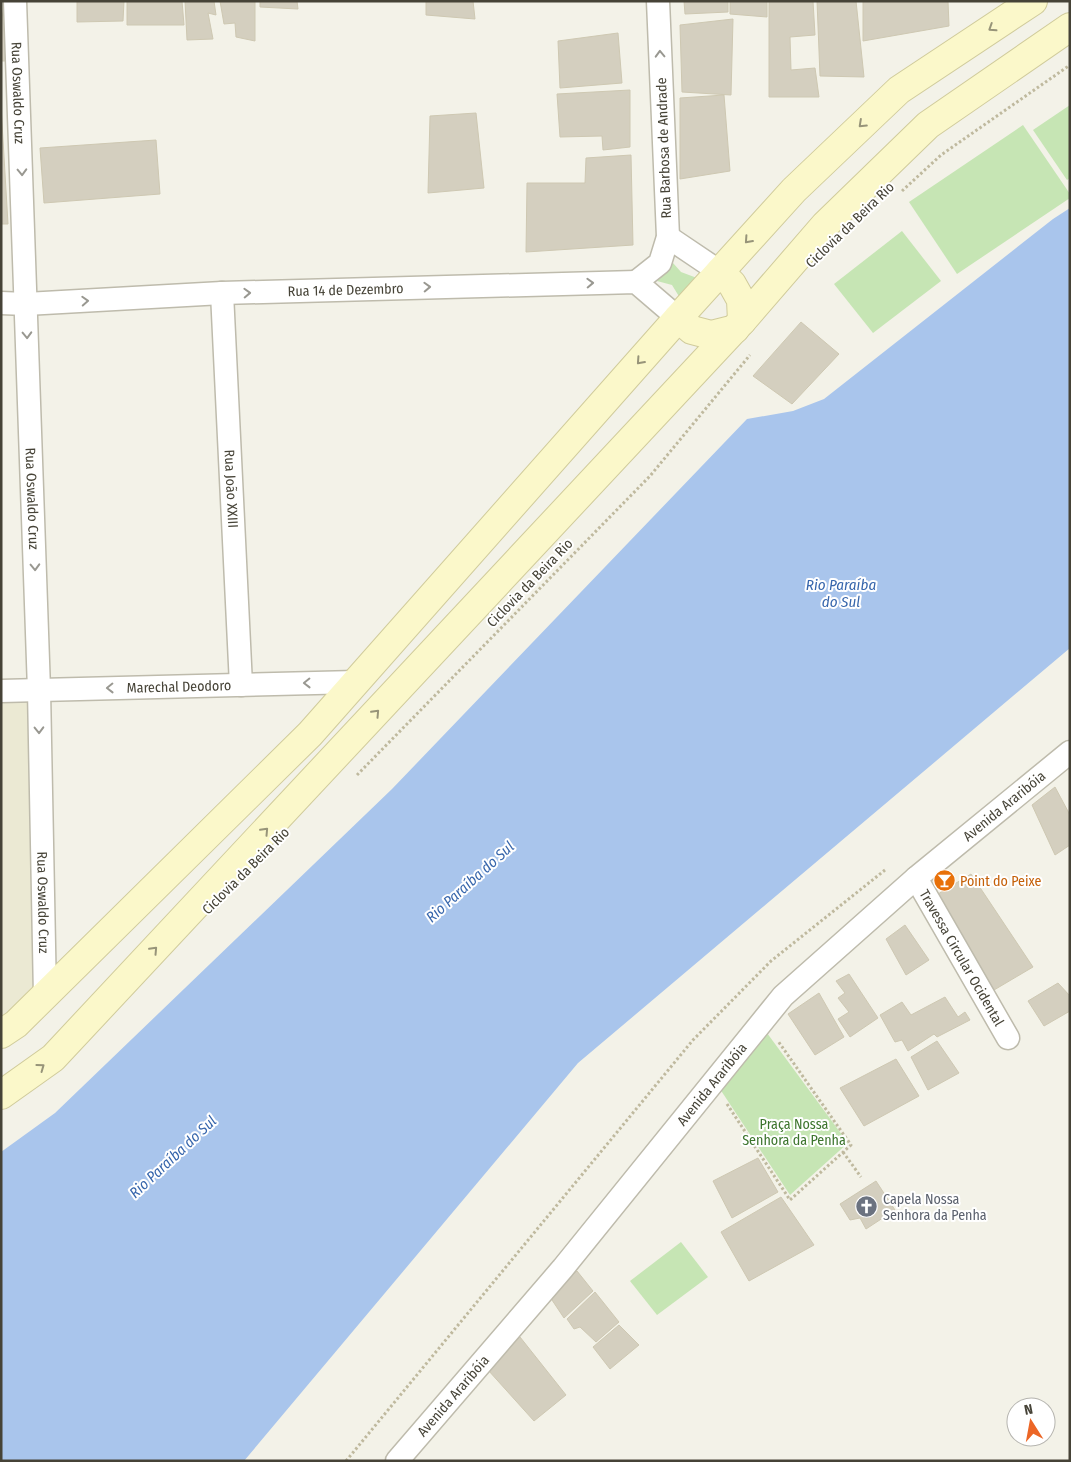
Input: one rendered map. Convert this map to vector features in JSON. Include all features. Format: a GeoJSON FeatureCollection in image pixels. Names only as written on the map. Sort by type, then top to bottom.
{"type":"FeatureCollection","features":[{"type":"Feature","properties":{"kind":"main road"},"geometry":{"type":"LineString","coordinates":[[1,1034],[16,1024],[45,996],[310,734],[678,318],[794,190],[899,90],[1033,1]]}},
{"type":"Feature","properties":{"kind":"main road"},"geometry":{"type":"LineString","coordinates":[[1,1095],[53,1058],[738,325],[825,225],[928,125],[1070,27]]}},
{"type":"Feature","properties":{"kind":"main road"},"geometry":{"type":"LineString","coordinates":[[720,272],[732,284],[741,300],[738,325]]}},
{"type":"Feature","properties":{"kind":"main road"},"geometry":{"type":"LineString","coordinates":[[678,318],[692,330],[711,335],[738,325]]}},
{"type":"Feature","properties":{"kind":"street","name":"Rua Oswaldo Cruz"},"geometry":{"type":"LineString","coordinates":[[15,1],[39,690],[45,996]]}},
{"type":"Feature","properties":{"kind":"street","name":"Rua Barbosa de Andrade"},"geometry":{"type":"LineString","coordinates":[[636,282],[660,263],[668,237],[658,1]]}},
{"type":"Feature","properties":{"kind":"street"},"geometry":{"type":"LineString","coordinates":[[668,237],[720,272]]}},
{"type":"Feature","properties":{"kind":"street","name":"Rua 14 de Dezembro"},"geometry":{"type":"LineString","coordinates":[[1,304],[222,293],[636,282]]}},
{"type":"Feature","properties":{"kind":"street"},"geometry":{"type":"LineString","coordinates":[[636,282],[678,318]]}},
{"type":"Feature","properties":{"kind":"street","name":"Rua João XXIII"},"geometry":{"type":"LineString","coordinates":[[222,293],[241,684]]}},
{"type":"Feature","properties":{"kind":"street","name":"Marechal Deodoro"},"geometry":{"type":"LineString","coordinates":[[1,691],[356,682]]}},
{"type":"Feature","properties":{"kind":"street","name":"Avenida Araribóia"},"geometry":{"type":"LineString","coordinates":[[397,1461],[562,1268],[783,996],[916,878],[1070,752]]}},
{"type":"Feature","properties":{"kind":"street","name":"Travessa Circular Ocidental"},"geometry":{"type":"LineString","coordinates":[[916,878],[1008,1038]]}},
{"type":"Feature","properties":{"kind":"path","name":"Ciclovia da Beira Rio"},"geometry":{"type":"LineString","coordinates":[[897,195],[941,155],[1070,65]]}},
{"type":"Feature","properties":{"kind":"path","name":"Ciclovia da Beira Rio"},"geometry":{"type":"LineString","coordinates":[[356,777],[650,476],[754,349]]}},
{"type":"Feature","properties":{"kind":"path"},"geometry":{"type":"LineString","coordinates":[[724,1101],[790,1200],[851,1145],[773,1034]]}},
{"type":"Feature","properties":{"kind":"path"},"geometry":{"type":"LineString","coordinates":[[843,1152],[861,1177]]}},
{"type":"Feature","properties":{"kind":"shaded area"},"geometry":{"type":"Polygon","coordinates":[[[30,698],[36,992],[1,1018],[1,699],[30,698]]]}},
{"type":"Feature","properties":{"kind":"green space"},"geometry":{"type":"Polygon","coordinates":[[[1070,105],[1070,178],[1067,180],[1033,130],[1070,105]]]}},
{"type":"Feature","properties":{"kind":"green space"},"geometry":{"type":"Polygon","coordinates":[[[1023,125],[1070,194],[1070,198],[957,274],[909,202],[1023,125]]]}},
{"type":"Feature","properties":{"kind":"green space"},"geometry":{"type":"Polygon","coordinates":[[[902,231],[941,281],[873,333],[834,284],[902,231]]]}},
{"type":"Feature","properties":{"kind":"green space"},"geometry":{"type":"Polygon","coordinates":[[[673,263],[681,272],[697,278],[680,298],[672,285],[657,281],[673,263]]]}},
{"type":"Feature","properties":{"kind":"green space","name":"Praça Nossa Senhora da Penha"},"geometry":{"type":"Polygon","coordinates":[[[767,1033],[848,1143],[790,1195],[718,1086],[767,1033]]]}},
{"type":"Feature","properties":{"kind":"green space"},"geometry":{"type":"Polygon","coordinates":[[[681,1242],[708,1277],[657,1315],[630,1281],[681,1242]]]}},
{"type":"Feature","properties":{"kind":"water","name":"Rio Paraíba do Sul"},"geometry":{"type":"Polygon","coordinates":[[[1070,208],[1070,648],[578,1063],[244,1461],[1,1461],[1,1152],[55,1113],[392,789],[747,419],[793,411],[824,399],[1053,219],[1070,208]]]}},
{"type":"Feature","properties":{"kind":"building"},"geometry":{"type":"Polygon","coordinates":[[[77,1],[124,1],[123,21],[77,22],[77,1]]]}},
{"type":"Feature","properties":{"kind":"building"},"geometry":{"type":"Polygon","coordinates":[[[127,1],[182,1],[184,25],[127,25],[127,1]]]}},
{"type":"Feature","properties":{"kind":"building"},"geometry":{"type":"Polygon","coordinates":[[[185,1],[214,1],[216,15],[208,13],[213,39],[187,40],[185,1]]]}},
{"type":"Feature","properties":{"kind":"building"},"geometry":{"type":"Polygon","coordinates":[[[220,1],[255,1],[255,41],[236,37],[235,23],[224,24],[220,1]]]}},
{"type":"Feature","properties":{"kind":"building"},"geometry":{"type":"Polygon","coordinates":[[[260,1],[297,1],[298,9],[260,7],[260,1]]]}},
{"type":"Feature","properties":{"kind":"building"},"geometry":{"type":"Polygon","coordinates":[[[426,1],[473,1],[475,19],[426,15],[426,1]]]}},
{"type":"Feature","properties":{"kind":"building"},"geometry":{"type":"Polygon","coordinates":[[[684,1],[728,1],[728,12],[685,14],[684,1]]]}},
{"type":"Feature","properties":{"kind":"building"},"geometry":{"type":"Polygon","coordinates":[[[730,1],[767,1],[767,17],[730,14],[730,1]]]}},
{"type":"Feature","properties":{"kind":"building"},"geometry":{"type":"Polygon","coordinates":[[[769,1],[813,1],[815,35],[790,37],[791,70],[815,68],[819,97],[769,97],[769,1]]]}},
{"type":"Feature","properties":{"kind":"building"},"geometry":{"type":"Polygon","coordinates":[[[817,1],[856,1],[864,77],[820,76],[817,1]]]}},
{"type":"Feature","properties":{"kind":"building"},"geometry":{"type":"Polygon","coordinates":[[[863,1],[948,1],[949,26],[863,41],[863,1]]]}},
{"type":"Feature","properties":{"kind":"building"},"geometry":{"type":"Polygon","coordinates":[[[1,3],[8,61],[1,61],[1,3]]]}},
{"type":"Feature","properties":{"kind":"building"},"geometry":{"type":"Polygon","coordinates":[[[733,19],[731,95],[682,92],[680,25],[733,19]]]}},
{"type":"Feature","properties":{"kind":"building"},"geometry":{"type":"Polygon","coordinates":[[[618,33],[622,83],[560,88],[558,41],[618,33]]]}},
{"type":"Feature","properties":{"kind":"building"},"geometry":{"type":"Polygon","coordinates":[[[630,90],[630,147],[603,150],[602,136],[560,137],[557,94],[630,90]]]}},
{"type":"Feature","properties":{"kind":"building"},"geometry":{"type":"Polygon","coordinates":[[[724,95],[730,171],[680,179],[680,98],[724,95]]]}},
{"type":"Feature","properties":{"kind":"building"},"geometry":{"type":"Polygon","coordinates":[[[1,106],[8,224],[1,224],[1,106]]]}},
{"type":"Feature","properties":{"kind":"building"},"geometry":{"type":"Polygon","coordinates":[[[476,113],[484,188],[428,193],[430,116],[476,113]]]}},
{"type":"Feature","properties":{"kind":"building"},"geometry":{"type":"Polygon","coordinates":[[[156,140],[160,194],[44,203],[40,148],[156,140]]]}},
{"type":"Feature","properties":{"kind":"building"},"geometry":{"type":"Polygon","coordinates":[[[631,155],[633,245],[526,252],[527,183],[585,183],[586,158],[631,155]]]}},
{"type":"Feature","properties":{"kind":"building"},"geometry":{"type":"Polygon","coordinates":[[[801,322],[839,354],[792,404],[753,376],[801,322]]]}},
{"type":"Feature","properties":{"kind":"building"},"geometry":{"type":"Polygon","coordinates":[[[1055,787],[1070,815],[1070,845],[1055,855],[1032,805],[1055,787]]]}},
{"type":"Feature","properties":{"kind":"building"},"geometry":{"type":"Polygon","coordinates":[[[971,874],[1033,967],[994,990],[938,894],[971,874]]]}},
{"type":"Feature","properties":{"kind":"building"},"geometry":{"type":"Polygon","coordinates":[[[905,925],[929,960],[906,975],[886,939],[905,925]]]}},
{"type":"Feature","properties":{"kind":"building"},"geometry":{"type":"Polygon","coordinates":[[[849,974],[878,1018],[850,1037],[838,1019],[849,1012],[838,998],[845,993],[836,981],[849,974]]]}},
{"type":"Feature","properties":{"kind":"building"},"geometry":{"type":"Polygon","coordinates":[[[1058,983],[1070,996],[1070,1011],[1044,1026],[1028,1001],[1058,983]]]}},
{"type":"Feature","properties":{"kind":"building"},"geometry":{"type":"Polygon","coordinates":[[[819,993],[844,1037],[815,1055],[788,1014],[819,993]]]}},
{"type":"Feature","properties":{"kind":"building"},"geometry":{"type":"Polygon","coordinates":[[[945,997],[958,1017],[965,1012],[970,1020],[937,1037],[934,1034],[908,1051],[902,1040],[895,1042],[880,1015],[902,1002],[911,1015],[945,997]]]}},
{"type":"Feature","properties":{"kind":"building"},"geometry":{"type":"Polygon","coordinates":[[[937,1041],[959,1073],[928,1090],[911,1057],[937,1041]]]}},
{"type":"Feature","properties":{"kind":"building"},"geometry":{"type":"Polygon","coordinates":[[[896,1059],[919,1096],[864,1126],[840,1088],[896,1059]]]}},
{"type":"Feature","properties":{"kind":"building"},"geometry":{"type":"Polygon","coordinates":[[[758,1158],[778,1192],[732,1218],[713,1181],[758,1158]]]}},
{"type":"Feature","properties":{"kind":"building","name":"Capela Nossa Senhora da Penha"},"geometry":{"type":"Polygon","coordinates":[[[876,1181],[895,1210],[866,1229],[860,1218],[850,1220],[840,1204],[876,1181]]]}},
{"type":"Feature","properties":{"kind":"building"},"geometry":{"type":"Polygon","coordinates":[[[781,1197],[814,1245],[749,1281],[721,1232],[781,1197]]]}},
{"type":"Feature","properties":{"kind":"building"},"geometry":{"type":"Polygon","coordinates":[[[577,1271],[593,1291],[564,1318],[550,1297],[577,1271]]]}},
{"type":"Feature","properties":{"kind":"building"},"geometry":{"type":"Polygon","coordinates":[[[595,1292],[619,1322],[596,1342],[580,1327],[574,1329],[567,1319],[595,1292]]]}},
{"type":"Feature","properties":{"kind":"building"},"geometry":{"type":"Polygon","coordinates":[[[619,1325],[639,1345],[610,1369],[593,1347],[619,1325]]]}},
{"type":"Feature","properties":{"kind":"building"},"geometry":{"type":"Polygon","coordinates":[[[520,1337],[566,1395],[534,1421],[488,1370],[520,1337]]]}},
{"type":"Feature","properties":{"kind":"place","name":"Point do Peixe"},"geometry":{"type":"Point","coordinates":[944,881]}},
{"type":"Feature","properties":{"kind":"place","name":"Capela Nossa Senhora da Penha"},"geometry":{"type":"Point","coordinates":[867,1207]}}]}
